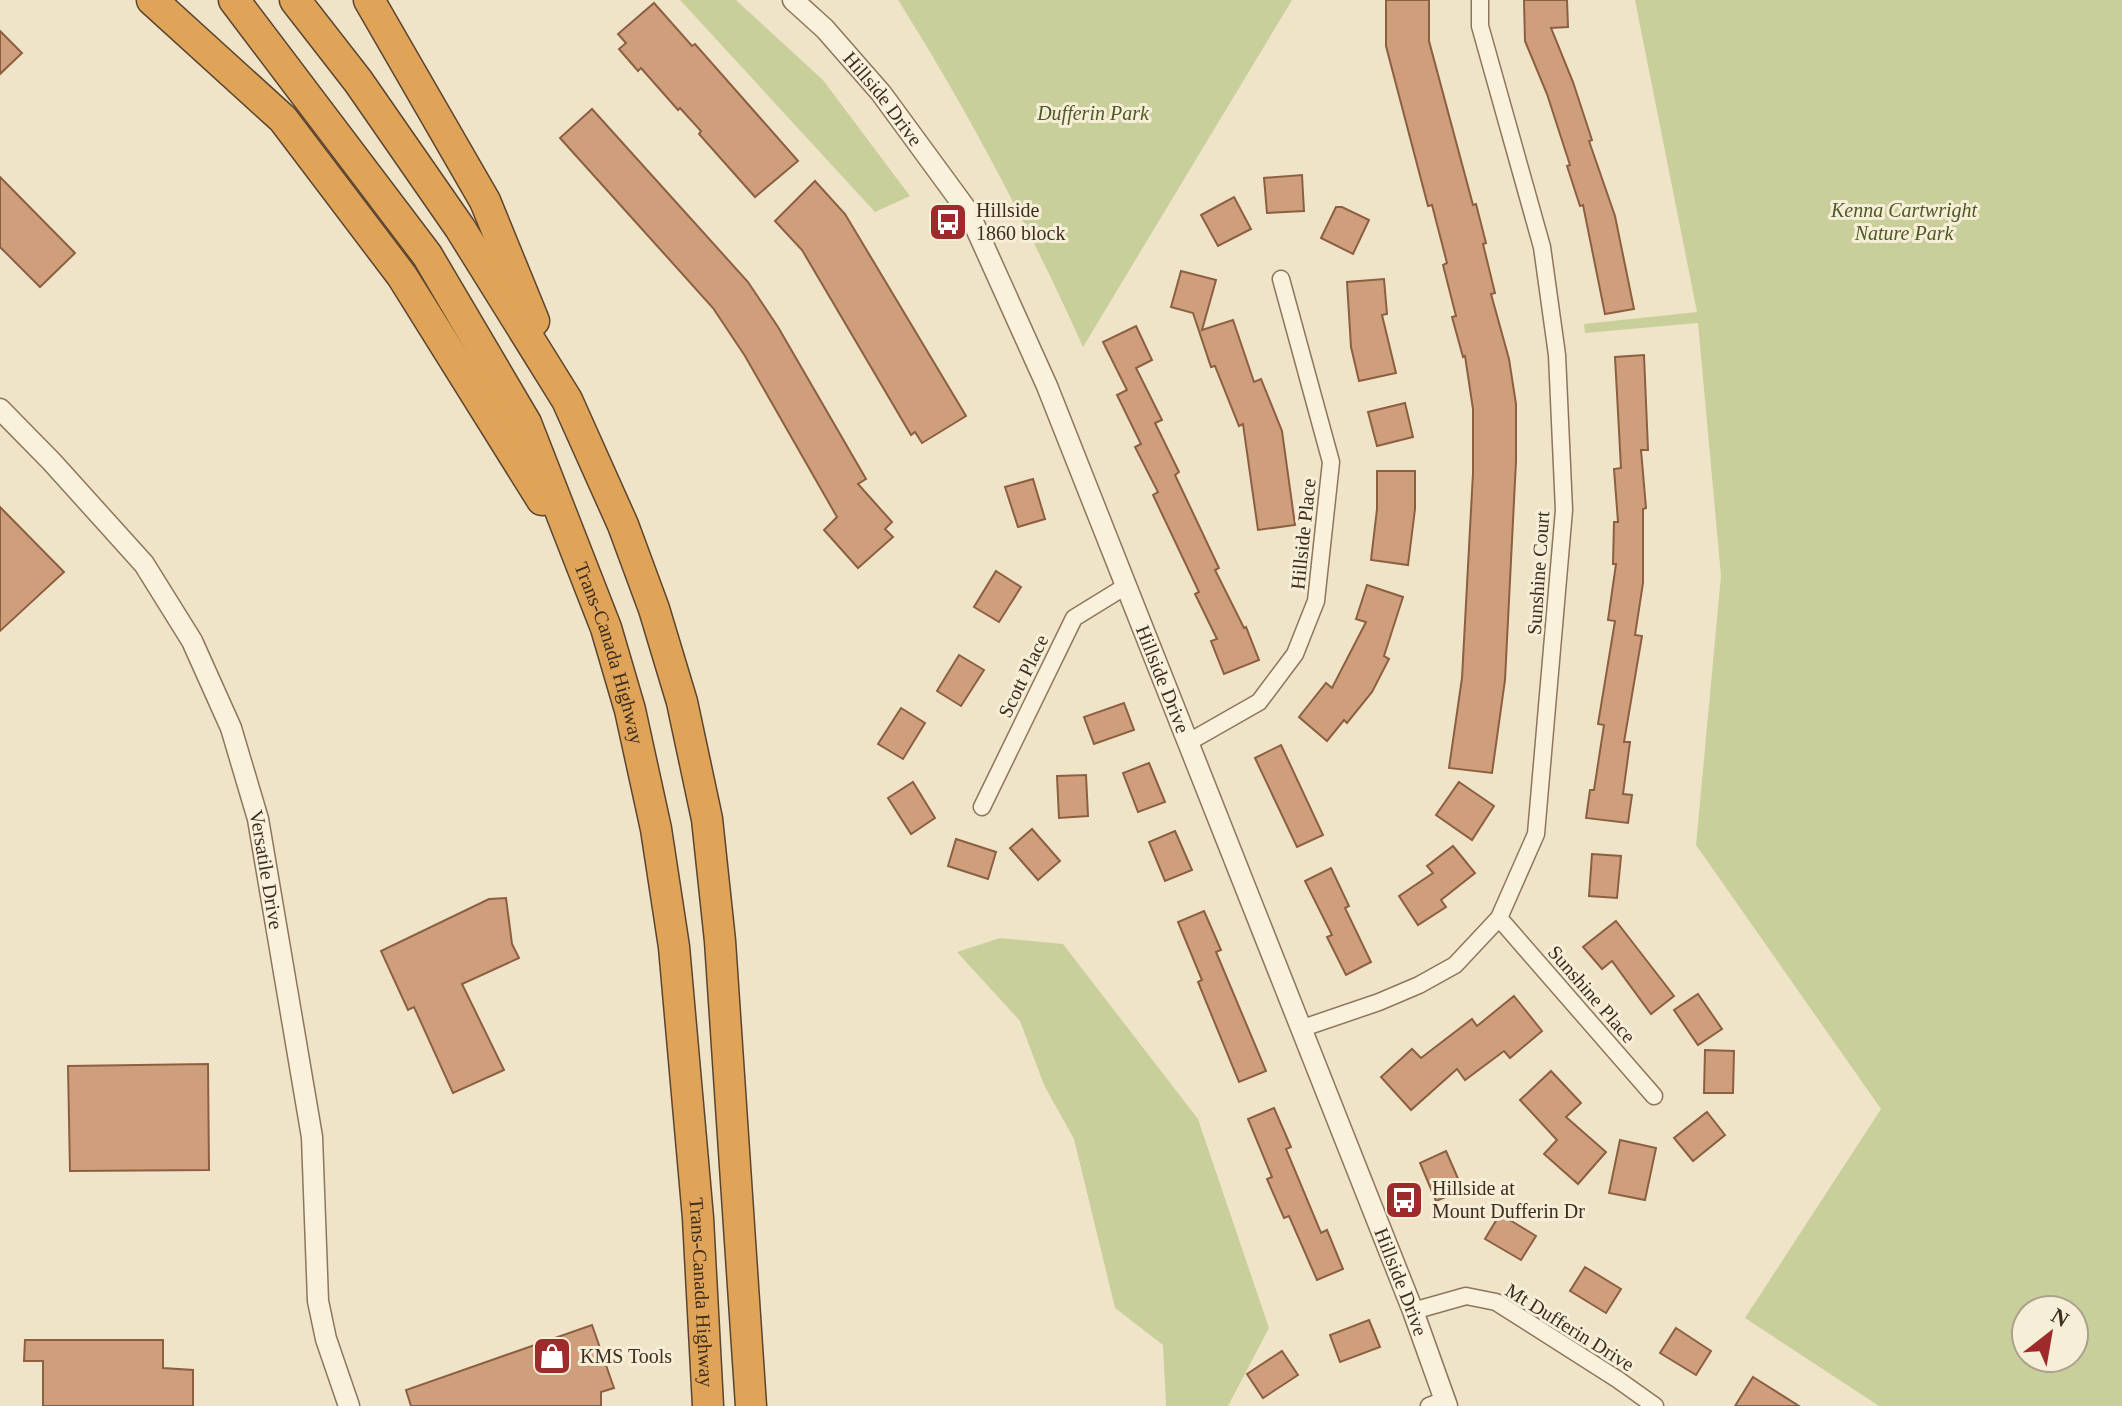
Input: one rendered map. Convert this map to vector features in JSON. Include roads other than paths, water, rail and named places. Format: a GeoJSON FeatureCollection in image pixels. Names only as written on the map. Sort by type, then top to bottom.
{"type":"FeatureCollection","features":[{"type":"Feature","properties":{"kind":"highway"},"geometry":{"type":"LineString","coordinates":[[152,0],[283,119],[402,276],[583,566]]}},
{"type":"Feature","properties":{"kind":"highway","name":"Trans-Canada Highway"},"geometry":{"type":"LineString","coordinates":[[234,0],[427,255],[526,423],[606,628],[630,710],[656,829],[674,947],[698,1218],[708,1406]]}},
{"type":"Feature","properties":{"kind":"highway"},"geometry":{"type":"LineString","coordinates":[[295,0],[358,81],[460,228],[567,400]]}},
{"type":"Feature","properties":{"kind":"highway"},"geometry":{"type":"LineString","coordinates":[[369,0],[485,201],[567,400],[623,525],[654,609],[682,702],[707,819],[720,941],[751,1406]]}},
{"type":"Feature","properties":{"kind":"street","name":"Hillside Drive"},"geometry":{"type":"LineString","coordinates":[[793,0],[825,29],[881,93],[969,213],[1047,386],[1413,1311],[1440,1404]]}},
{"type":"Feature","properties":{"kind":"street","name":"Sunshine Court"},"geometry":{"type":"LineString","coordinates":[[1300,1029],[1379,1002],[1455,965],[1499,918],[1536,834],[1564,510],[1557,355],[1542,247],[1480,26],[1480,0]]}},
{"type":"Feature","properties":{"kind":"street","name":"Hillside Place"},"geometry":{"type":"LineString","coordinates":[[1187,743],[1259,702],[1295,654],[1316,601],[1331,462],[1281,279]]}},
{"type":"Feature","properties":{"kind":"street","name":"Versatile Drive"},"geometry":{"type":"LineString","coordinates":[[0,409],[144,564],[192,641],[231,728],[258,819],[312,1137],[318,1301],[326,1339],[349,1406]]}},
{"type":"Feature","properties":{"kind":"street","name":"Scott Place"},"geometry":{"type":"LineString","coordinates":[[982,807],[1074,618],[1126,586]]}},
{"type":"Feature","properties":{"kind":"street","name":"Sunshine Place"},"geometry":{"type":"LineString","coordinates":[[1499,918],[1654,1096]]}},
{"type":"Feature","properties":{"kind":"street","name":"Mt Dufferin Drive"},"geometry":{"type":"LineString","coordinates":[[1413,1311],[1466,1296],[1496,1302],[1655,1406]]}},
{"type":"Feature","properties":{"kind":"place","name":"Hillside 1860 block"},"geometry":{"type":"Point","coordinates":[948,222]}},
{"type":"Feature","properties":{"kind":"place","name":"Hillside at Mount Dufferin Dr"},"geometry":{"type":"Point","coordinates":[1404,1200]}},
{"type":"Feature","properties":{"kind":"place","name":"KMS Tools"},"geometry":{"type":"Point","coordinates":[552,1356]}},
{"type":"Feature","properties":{"kind":"park label","name":"Dufferin Park"},"geometry":{"type":"Point","coordinates":[1093,113]}},
{"type":"Feature","properties":{"kind":"park label","name":"Kenna Cartwright Nature Park"},"geometry":{"type":"Point","coordinates":[1904,222]}}]}
